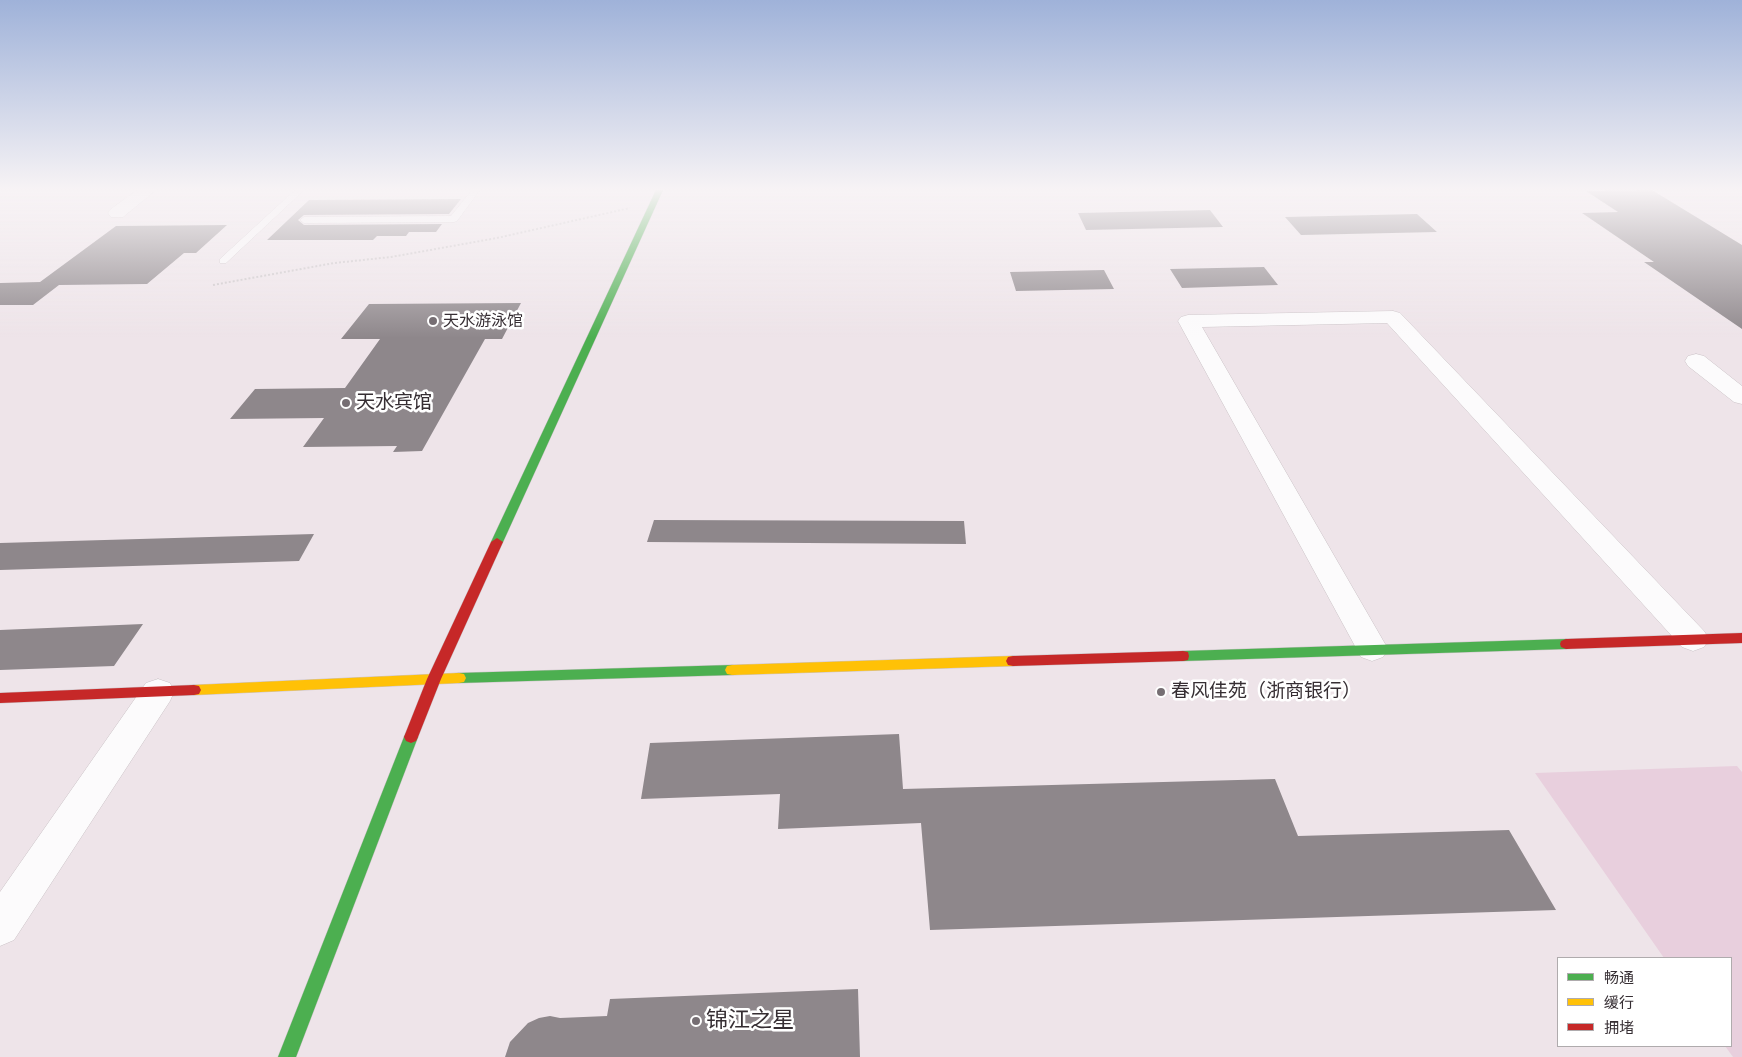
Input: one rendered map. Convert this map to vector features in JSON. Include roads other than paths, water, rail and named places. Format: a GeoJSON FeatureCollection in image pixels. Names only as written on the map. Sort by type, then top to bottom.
{"type":"FeatureCollection","features":[{"type":"Feature","properties":{"kind":"street"},"geometry":{"type":"LineString","coordinates":[[287,1057],[434,679],[638,239]]}},
{"type":"Feature","properties":{"kind":"street"},"geometry":{"type":"LineString","coordinates":[[1372,649],[1188,321],[1393,317],[1693,639]]}},
{"type":"Feature","properties":{"kind":"street"},"geometry":{"type":"LineString","coordinates":[[1696,361],[1742,397]]}},
{"type":"Feature","properties":{"kind":"street"},"geometry":{"type":"LineString","coordinates":[[0,698],[434,679],[1742,638]]}},
{"type":"Feature","properties":{"kind":"street"},"geometry":{"type":"LineString","coordinates":[[0,926],[158,692]]}},
{"type":"Feature","properties":{"kind":"lane"},"geometry":{"type":"LineString","coordinates":[[223,261],[247,239]]}},
{"type":"Feature","properties":{"kind":"place","name":"天水游泳馆"},"geometry":{"type":"Point","coordinates":[433,321]}},
{"type":"Feature","properties":{"kind":"place","name":"天水宾馆"},"geometry":{"type":"Point","coordinates":[346,403]}},
{"type":"Feature","properties":{"kind":"place","name":"春风佳苑（浙商银行）"},"geometry":{"type":"Point","coordinates":[1161,692]}},
{"type":"Feature","properties":{"kind":"place","name":"锦江之星"},"geometry":{"type":"Point","coordinates":[696,1021]}}]}
